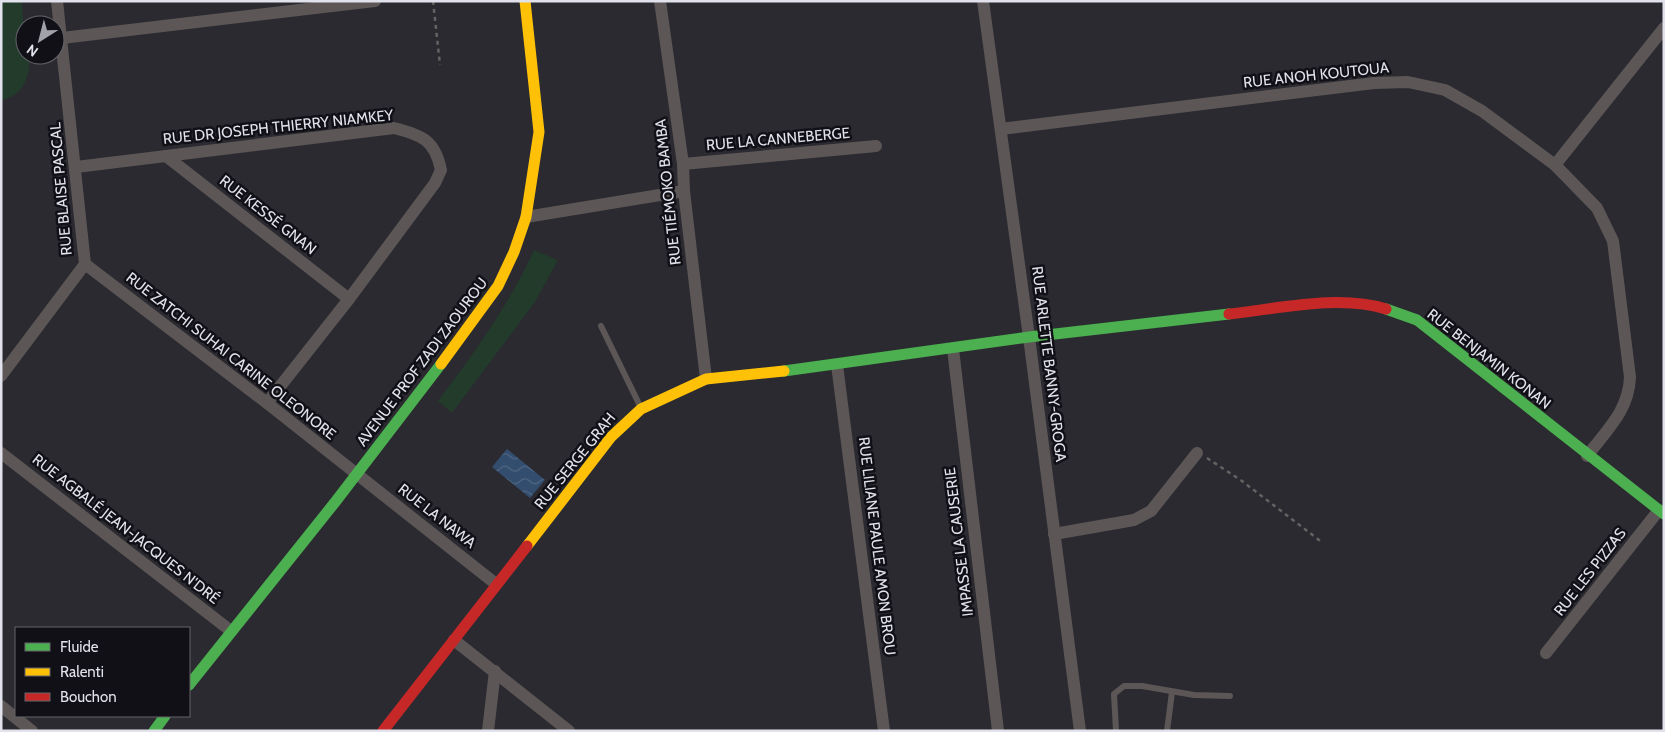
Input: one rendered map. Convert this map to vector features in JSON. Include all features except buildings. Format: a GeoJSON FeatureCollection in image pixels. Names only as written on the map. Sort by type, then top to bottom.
{"type":"FeatureCollection","features":[{"type":"Feature","properties":{"kind":"street","name":"RUE BLAISE PASCAL"},"geometry":{"type":"LineString","coordinates":[[57,1],[59,15]]}},
{"type":"Feature","properties":{"kind":"street"},"geometry":{"type":"LineString","coordinates":[[65,38],[375,1]]}},
{"type":"Feature","properties":{"kind":"street","name":"AVENUE PROF ZADI ZAOUROU"},"geometry":{"type":"LineString","coordinates":[[190,684],[357,473],[477,317],[506,269],[526,217],[539,132],[525,1]]}},
{"type":"Feature","properties":{"kind":"street","name":"RUE TIÉMOKO BAMBA"},"geometry":{"type":"LineString","coordinates":[[660,1],[683,164],[684,191],[706,379]]}},
{"type":"Feature","properties":{"kind":"street","name":"RUE ARLETTE BANNY-GROGA"},"geometry":{"type":"LineString","coordinates":[[983,1],[1002,129],[1080,731]]}},
{"type":"Feature","properties":{"kind":"street"},"geometry":{"type":"LineString","coordinates":[[1555,165],[1664,28]]}},
{"type":"Feature","properties":{"kind":"street","name":"RUE BLAISE PASCAL"},"geometry":{"type":"LineString","coordinates":[[1,376],[85,264],[65,65]]}},
{"type":"Feature","properties":{"kind":"street","name":"RUE ANOH KOUTOUA"},"geometry":{"type":"LineString","coordinates":[[1002,129],[1374,83],[1408,82],[1444,90],[1467,103],[1555,165],[1597,208],[1613,241],[1630,376],[1630,392],[1625,406],[1587,456]]}},
{"type":"Feature","properties":{"kind":"street","name":"RUE DR JOSEPH THIERRY NIAMKEY"},"geometry":{"type":"LineString","coordinates":[[76,167],[394,128],[415,133],[426,139],[434,148],[441,170],[435,183],[349,299],[267,403]]}},
{"type":"Feature","properties":{"kind":"street","name":"RUE LA CANNEBERGE"},"geometry":{"type":"LineString","coordinates":[[683,164],[876,146]]}},
{"type":"Feature","properties":{"kind":"street","name":"RUE KESSÉ GNAN"},"geometry":{"type":"LineString","coordinates":[[166,156],[349,299]]}},
{"type":"Feature","properties":{"kind":"street"},"geometry":{"type":"LineString","coordinates":[[526,217],[684,191]]}},
{"type":"Feature","properties":{"kind":"street","name":"RUE ZATCHI SUHAI CARINE OLEONORE"},"geometry":{"type":"LineString","coordinates":[[85,264],[357,473]]}},
{"type":"Feature","properties":{"kind":"street","name":"RUE BENJAMIN KONAN"},"geometry":{"type":"LineString","coordinates":[[1029,337],[1338,302],[1373,305],[1417,320],[1587,456],[1661,512]]}},
{"type":"Feature","properties":{"kind":"street","name":"RUE SERGE GRAH"},"geometry":{"type":"LineString","coordinates":[[383,731],[612,437],[631,416],[641,409],[706,379],[837,365],[1029,337]]}},
{"type":"Feature","properties":{"kind":"street","name":"IMPASSE LA CAUSERIE"},"geometry":{"type":"LineString","coordinates":[[953,349],[998,731]]}},
{"type":"Feature","properties":{"kind":"street","name":"RUE LILIANE PAULE AMON BROU"},"geometry":{"type":"LineString","coordinates":[[837,365],[884,731]]}},
{"type":"Feature","properties":{"kind":"street","name":"RUE AGBALÉ JEAN-JACQUES N'DRÉ"},"geometry":{"type":"LineString","coordinates":[[1,453],[231,631]]}},
{"type":"Feature","properties":{"kind":"street"},"geometry":{"type":"LineString","coordinates":[[1054,534],[1134,520],[1144,516],[1151,511],[1197,453]]}},
{"type":"Feature","properties":{"kind":"street","name":"RUE LA NAWA"},"geometry":{"type":"LineString","coordinates":[[357,473],[496,584]]}},
{"type":"Feature","properties":{"kind":"street","name":"RUE LES PIZZAS"},"geometry":{"type":"LineString","coordinates":[[1546,653],[1661,512]]}},
{"type":"Feature","properties":{"kind":"street"},"geometry":{"type":"LineString","coordinates":[[454,640],[570,731]]}},
{"type":"Feature","properties":{"kind":"street"},"geometry":{"type":"LineString","coordinates":[[488,731],[495,671]]}},
{"type":"Feature","properties":{"kind":"street"},"geometry":{"type":"LineString","coordinates":[[1,706],[32,731]]}},
{"type":"Feature","properties":{"kind":"street"},"geometry":{"type":"LineString","coordinates":[[154,731],[164,717]]}},
{"type":"Feature","properties":{"kind":"lane"},"geometry":{"type":"LineString","coordinates":[[601,326],[641,409]]}},
{"type":"Feature","properties":{"kind":"lane"},"geometry":{"type":"LineString","coordinates":[[1116,731],[1114,694],[1124,686],[1142,686],[1194,695],[1230,696]]}},
{"type":"Feature","properties":{"kind":"lane"},"geometry":{"type":"LineString","coordinates":[[1167,731],[1172,692]]}},
{"type":"Feature","properties":{"kind":"path"},"geometry":{"type":"LineString","coordinates":[[433,1],[440,65]]}},
{"type":"Feature","properties":{"kind":"path"},"geometry":{"type":"LineString","coordinates":[[1197,453],[1242,481],[1323,543]]}},
{"type":"Feature","properties":{"kind":"green space"},"geometry":{"type":"Polygon","coordinates":[[[1,1],[22,1],[23,15],[15,15],[15,65],[29,65],[29,70],[20,89],[9,98],[1,100],[1,1]]]}},
{"type":"Feature","properties":{"kind":"green space"},"geometry":{"type":"Polygon","coordinates":[[[534,250],[558,260],[535,302],[452,413],[438,401],[478,347],[514,290],[534,250]]]}},
{"type":"Feature","properties":{"kind":"water"},"geometry":{"type":"Polygon","coordinates":[[[507,449],[545,480],[530,498],[492,467],[507,449]]]}},
{"type":"Feature","properties":{"kind":"traffic: fast"},"geometry":{"type":"LineString","coordinates":[[1386,309],[1417,320],[1664,514]]}},
{"type":"Feature","properties":{"kind":"traffic: fast"},"geometry":{"type":"LineString","coordinates":[[784,371],[1029,337],[1229,314]]}},
{"type":"Feature","properties":{"kind":"traffic: fast"},"geometry":{"type":"LineString","coordinates":[[190,684],[336,501],[441,364]]}},
{"type":"Feature","properties":{"kind":"traffic: fast"},"geometry":{"type":"LineString","coordinates":[[154,731],[164,717]]}},
{"type":"Feature","properties":{"kind":"traffic: slow"},"geometry":{"type":"LineString","coordinates":[[441,364],[498,286],[514,252],[526,217],[539,132],[525,1]]}},
{"type":"Feature","properties":{"kind":"traffic: slow"},"geometry":{"type":"LineString","coordinates":[[527,546],[611,437],[641,409],[706,379],[784,371]]}},
{"type":"Feature","properties":{"kind":"traffic: jam"},"geometry":{"type":"LineString","coordinates":[[1229,314],[1287,306],[1328,303],[1368,305],[1386,309]]}},
{"type":"Feature","properties":{"kind":"traffic: jam"},"geometry":{"type":"LineString","coordinates":[[383,731],[527,546]]}}]}
